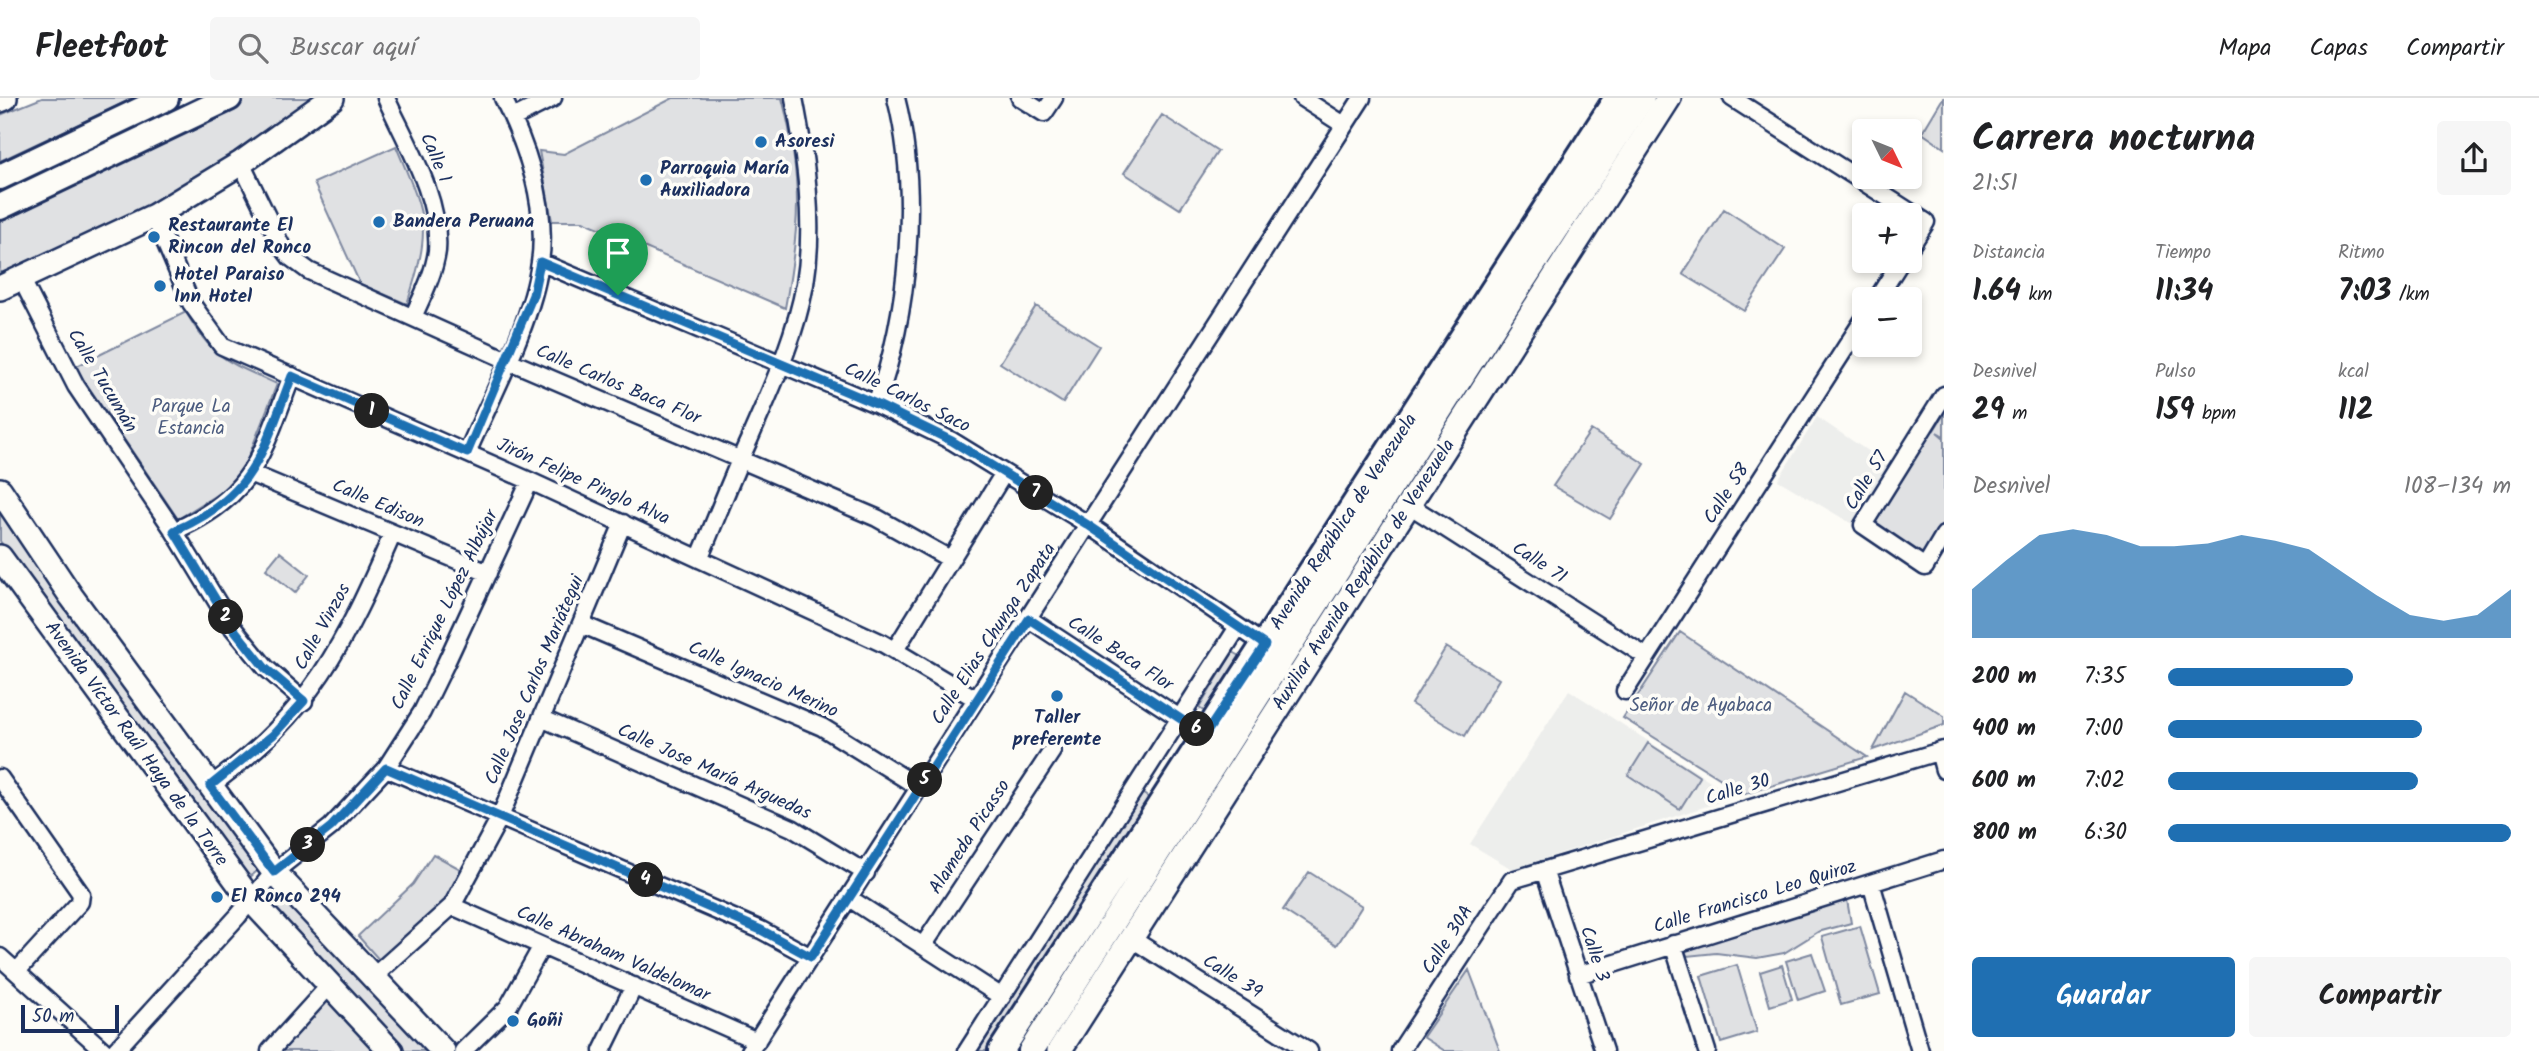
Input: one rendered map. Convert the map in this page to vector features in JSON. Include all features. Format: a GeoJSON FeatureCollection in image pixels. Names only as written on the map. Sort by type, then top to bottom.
{"type":"FeatureCollection","features":[{"type":"Feature","properties":{"kind":"main road"},"geometry":{"type":"LineString","coordinates":[[0,100],[5,98]]}},
{"type":"Feature","properties":{"kind":"main road"},"geometry":{"type":"LineString","coordinates":[[0,177],[166,98]]}},
{"type":"Feature","properties":{"kind":"main road"},"geometry":{"type":"LineString","coordinates":[[0,207],[229,98]]}},
{"type":"Feature","properties":{"kind":"main road"},"geometry":{"type":"LineString","coordinates":[[0,288],[154,216],[241,163],[332,98]]}},
{"type":"Feature","properties":{"kind":"main road","name":"Avenida República de Venezuela"},"geometry":{"type":"LineString","coordinates":[[1031,1051],[1214,741],[1265,645],[1617,98]]}},
{"type":"Feature","properties":{"kind":"main road","name":"Avenida República de Venezuela"},"geometry":{"type":"LineString","coordinates":[[1001,1051],[1214,741],[1642,98]]}},
{"type":"Feature","properties":{"kind":"main road","name":"Auxiliar Avenida República de Venezuela"},"geometry":{"type":"LineString","coordinates":[[1059,1051],[1669,98]]}},
{"type":"Feature","properties":{"kind":"main road","name":"Avenida Víctor Raúl Haya de la Torre"},"geometry":{"type":"LineString","coordinates":[[0,490],[71,596],[274,872],[443,1051]]}},
{"type":"Feature","properties":{"kind":"main road","name":"Avenida Víctor Raúl Haya de la Torre"},"geometry":{"type":"LineString","coordinates":[[0,557],[250,899],[391,1051]]}},
{"type":"Feature","properties":{"kind":"street","name":"Calle 1"},"geometry":{"type":"LineString","coordinates":[[386,98],[428,194],[436,226],[437,251],[432,274],[412,317]]}},
{"type":"Feature","properties":{"kind":"street"},"geometry":{"type":"LineString","coordinates":[[467,453],[533,295],[540,262],[541,223],[537,192],[513,118],[503,98]]}},
{"type":"Feature","properties":{"kind":"street"},"geometry":{"type":"LineString","coordinates":[[513,118],[554,98]]}},
{"type":"Feature","properties":{"kind":"street"},"geometry":{"type":"LineString","coordinates":[[699,559],[782,364],[799,312],[808,255],[806,166],[794,98]]}},
{"type":"Feature","properties":{"kind":"street"},"geometry":{"type":"LineString","coordinates":[[876,404],[902,302],[909,241],[906,150],[896,98]]}},
{"type":"Feature","properties":{"kind":"street"},"geometry":{"type":"LineString","coordinates":[[1020,98],[1044,113],[1054,98]]}},
{"type":"Feature","properties":{"kind":"street"},"geometry":{"type":"LineString","coordinates":[[1302,98],[1345,125]]}},
{"type":"Feature","properties":{"kind":"street","name":"Calle Elias Chunga Zapata"},"geometry":{"type":"LineString","coordinates":[[753,1046],[1362,98]]}},
{"type":"Feature","properties":{"kind":"street"},"geometry":{"type":"LineString","coordinates":[[1732,98],[1896,203]]}},
{"type":"Feature","properties":{"kind":"street","name":"Calle Carlos Baca Flor"},"geometry":{"type":"LineString","coordinates":[[241,163],[290,257],[309,271],[739,461],[877,518],[950,559]]}},
{"type":"Feature","properties":{"kind":"street","name":"Jirón Felipe Pinglo Alva"},"geometry":{"type":"LineString","coordinates":[[154,216],[191,303],[210,332],[231,350],[623,523],[895,650],[976,699]]}},
{"type":"Feature","properties":{"kind":"street","name":"Calle Carlos Saco"},"geometry":{"type":"LineString","coordinates":[[540,262],[876,404],[952,441],[1088,525],[1265,645]]}},
{"type":"Feature","properties":{"kind":"street","name":"Calle Tucumán"},"geometry":{"type":"LineString","coordinates":[[21,278],[76,386],[174,531],[233,628],[265,668],[304,701]]}},
{"type":"Feature","properties":{"kind":"street","name":"Calle 58"},"geometry":{"type":"LineString","coordinates":[[1625,691],[1852,338]]}},
{"type":"Feature","properties":{"kind":"street"},"geometry":{"type":"LineString","coordinates":[[174,531],[191,524],[238,492],[252,474],[292,376]]}},
{"type":"Feature","properties":{"kind":"street","name":"Calle 57"},"geometry":{"type":"LineString","coordinates":[[1944,395],[1863,525],[1925,566],[1944,535]]}},
{"type":"Feature","properties":{"kind":"street"},"geometry":{"type":"LineString","coordinates":[[895,650],[1004,472]]}},
{"type":"Feature","properties":{"kind":"street","name":"Calle Edison"},"geometry":{"type":"LineString","coordinates":[[252,474],[488,573]]}},
{"type":"Feature","properties":{"kind":"street","name":"Calle Enrique López Albújar"},"geometry":{"type":"LineString","coordinates":[[115,1051],[238,916],[274,872],[331,827],[386,768],[422,712],[530,481]]}},
{"type":"Feature","properties":{"kind":"street","name":"Calle 71"},"geometry":{"type":"LineString","coordinates":[[1409,505],[1647,657]]}},
{"type":"Feature","properties":{"kind":"street","name":"Calle Jose Carlos Mariátegui"},"geometry":{"type":"LineString","coordinates":[[373,978],[452,906],[500,817],[623,523]]}},
{"type":"Feature","properties":{"kind":"street","name":"Calle Vinzos"},"geometry":{"type":"LineString","coordinates":[[210,786],[273,735],[304,701],[359,612],[393,533]]}},
{"type":"Feature","properties":{"kind":"street","name":"Calle Baca Flor"},"geometry":{"type":"LineString","coordinates":[[1029,619],[1214,741]]}},
{"type":"Feature","properties":{"kind":"street","name":"Calle Ignacio Merino"},"geometry":{"type":"LineString","coordinates":[[581,624],[822,727],[920,788]]}},
{"type":"Feature","properties":{"kind":"street"},"geometry":{"type":"LineString","coordinates":[[967,1051],[1238,627]]}},
{"type":"Feature","properties":{"kind":"street","name":"Calle Jose María Arguedas"},"geometry":{"type":"LineString","coordinates":[[541,719],[792,828],[866,873]]}},
{"type":"Feature","properties":{"kind":"street","name":"Alameda Picasso"},"geometry":{"type":"LineString","coordinates":[[923,946],[1052,751]]}},
{"type":"Feature","properties":{"kind":"street"},"geometry":{"type":"LineString","coordinates":[[1941,751],[1944,770]]}},
{"type":"Feature","properties":{"kind":"street","name":"Calle 30"},"geometry":{"type":"LineString","coordinates":[[1544,870],[1941,751]]}},
{"type":"Feature","properties":{"kind":"street"},"geometry":{"type":"LineString","coordinates":[[386,768],[761,930],[811,957]]}},
{"type":"Feature","properties":{"kind":"street"},"geometry":{"type":"LineString","coordinates":[[0,778],[78,888],[80,902],[17,971]]}},
{"type":"Feature","properties":{"kind":"street","name":"Calle Francisco Leo Quiroz"},"geometry":{"type":"LineString","coordinates":[[1578,975],[1944,860]]}},
{"type":"Feature","properties":{"kind":"street","name":"Calle 3"},"geometry":{"type":"LineString","coordinates":[[1544,870],[1604,1051]]}},
{"type":"Feature","properties":{"kind":"street","name":"Calle 30A"},"geometry":{"type":"LineString","coordinates":[[1408,1048],[1512,880],[1544,870]]}},
{"type":"Feature","properties":{"kind":"street"},"geometry":{"type":"LineString","coordinates":[[1871,883],[1920,1051]]}},
{"type":"Feature","properties":{"kind":"street"},"geometry":{"type":"LineString","coordinates":[[849,898],[1002,996]]}},
{"type":"Feature","properties":{"kind":"street","name":"Calle Abraham Valdelomar"},"geometry":{"type":"LineString","coordinates":[[452,906],[634,986],[753,1046]]}},
{"type":"Feature","properties":{"kind":"street","name":"Calle 39"},"geometry":{"type":"LineString","coordinates":[[1132,939],[1309,1051]]}},
{"type":"Feature","properties":{"kind":"street"},"geometry":{"type":"LineString","coordinates":[[1673,944],[1707,1051]]}},
{"type":"Feature","properties":{"kind":"street"},"geometry":{"type":"LineString","coordinates":[[463,1051],[508,1007],[542,946]]}},
{"type":"Feature","properties":{"kind":"street"},"geometry":{"type":"LineString","coordinates":[[0,957],[104,1051]]}},
{"type":"Feature","properties":{"kind":"street"},"geometry":{"type":"LineString","coordinates":[[270,1051],[330,985]]}},
{"type":"Feature","properties":{"kind":"street"},"geometry":{"type":"LineString","coordinates":[[602,1051],[634,986]]}},
{"type":"Feature","properties":{"kind":"shaded area"},"geometry":{"type":"Polygon","coordinates":[[[1817,417],[1890,466],[1854,525],[1778,480],[1817,417]]]}},
{"type":"Feature","properties":{"kind":"shaded area"},"geometry":{"type":"Polygon","coordinates":[[[1569,690],[1735,797],[1512,869],[1470,844],[1569,690]]]}},
{"type":"Feature","properties":{"kind":"green space"},"geometry":{"type":"Polygon","coordinates":[[[42,98],[134,98],[0,161],[0,115],[42,98]]]}},
{"type":"Feature","properties":{"kind":"green space"},"geometry":{"type":"Polygon","coordinates":[[[248,98],[323,98],[155,205],[0,278],[0,217],[248,98]]]}},
{"type":"Feature","properties":{"kind":"green space"},"geometry":{"type":"Polygon","coordinates":[[[673,98],[782,98],[793,154],[797,203],[794,252],[785,308],[583,221],[552,221],[539,151],[564,154],[673,98]]]}},
{"type":"Feature","properties":{"kind":"green space"},"geometry":{"type":"Polygon","coordinates":[[[1943,98],[1944,98],[1944,148],[1922,133],[1943,98]]]}},
{"type":"Feature","properties":{"kind":"green space"},"geometry":{"type":"Polygon","coordinates":[[[1162,115],[1218,151],[1180,209],[1124,173],[1162,115]]]}},
{"type":"Feature","properties":{"kind":"green space"},"geometry":{"type":"Polygon","coordinates":[[[396,146],[420,208],[422,223],[420,257],[407,304],[360,284],[314,183],[396,146]]]}},
{"type":"Feature","properties":{"kind":"green space"},"geometry":{"type":"Polygon","coordinates":[[[1724,209],[1785,249],[1744,311],[1683,274],[1724,209]]]}},
{"type":"Feature","properties":{"kind":"green space"},"geometry":{"type":"Polygon","coordinates":[[[1036,306],[1099,346],[1063,403],[1000,363],[1036,306]]]}},
{"type":"Feature","properties":{"kind":"green space","name":"Parque La Estancia"},"geometry":{"type":"Polygon","coordinates":[[[186,312],[205,340],[224,358],[277,384],[242,473],[224,490],[178,519],[75,367],[186,312]]]}},
{"type":"Feature","properties":{"kind":"green space"},"geometry":{"type":"Polygon","coordinates":[[[1944,414],[1944,436],[1937,432],[1944,438],[1944,535],[1925,567],[1863,525],[1926,425],[1934,430],[1944,414]]]}},
{"type":"Feature","properties":{"kind":"green space"},"geometry":{"type":"Polygon","coordinates":[[[1591,430],[1645,464],[1610,519],[1553,486],[1591,430]]]}},
{"type":"Feature","properties":{"kind":"green space"},"geometry":{"type":"Polygon","coordinates":[[[0,503],[81,624],[258,870],[247,880],[76,652],[0,541],[0,503]]]}},
{"type":"Feature","properties":{"kind":"green space"},"geometry":{"type":"Polygon","coordinates":[[[280,552],[309,575],[295,593],[266,569],[280,552]]]}},
{"type":"Feature","properties":{"kind":"green space","name":"Señor de Ayabaca"},"geometry":{"type":"Polygon","coordinates":[[[1680,632],[1867,757],[1745,794],[1623,718],[1680,632]]]}},
{"type":"Feature","properties":{"kind":"green space"},"geometry":{"type":"Polygon","coordinates":[[[1446,647],[1499,679],[1465,736],[1411,704],[1446,647]]]}},
{"type":"Feature","properties":{"kind":"green space"},"geometry":{"type":"Polygon","coordinates":[[[1233,652],[1242,657],[1207,713],[1199,708],[1233,652]]]}},
{"type":"Feature","properties":{"kind":"green space"},"geometry":{"type":"Polygon","coordinates":[[[1905,691],[1944,716],[1944,725],[1873,750],[1905,691]]]}},
{"type":"Feature","properties":{"kind":"green space"},"geometry":{"type":"Polygon","coordinates":[[[1648,743],[1700,777],[1680,809],[1628,775],[1648,743]]]}},
{"type":"Feature","properties":{"kind":"green space"},"geometry":{"type":"Polygon","coordinates":[[[1142,793],[1149,798],[986,1051],[978,1051],[1142,793]]]}},
{"type":"Feature","properties":{"kind":"green space"},"geometry":{"type":"Polygon","coordinates":[[[433,854],[464,871],[447,901],[381,962],[358,936],[413,884],[433,854]]]}},
{"type":"Feature","properties":{"kind":"green space"},"geometry":{"type":"Polygon","coordinates":[[[1309,872],[1362,906],[1337,945],[1283,910],[1309,872]]]}},
{"type":"Feature","properties":{"kind":"green space"},"geometry":{"type":"Polygon","coordinates":[[[282,896],[430,1051],[404,1051],[270,908],[282,896]]]}},
{"type":"Feature","properties":{"kind":"green space"},"geometry":{"type":"Polygon","coordinates":[[[1847,900],[1851,923],[1818,932],[1784,953],[1757,958],[1716,953],[1687,956],[1684,947],[1847,900]]]}},
{"type":"Feature","properties":{"kind":"green space"},"geometry":{"type":"Polygon","coordinates":[[[1860,926],[1880,994],[1841,1005],[1822,937],[1860,926]]]}},
{"type":"Feature","properties":{"kind":"green space"},"geometry":{"type":"Polygon","coordinates":[[[1812,953],[1825,991],[1798,1000],[1786,961],[1812,953]]]}},
{"type":"Feature","properties":{"kind":"green space"},"geometry":{"type":"Polygon","coordinates":[[[1737,965],[1757,1032],[1721,1043],[1701,976],[1737,965]]]}},
{"type":"Feature","properties":{"kind":"green space"},"geometry":{"type":"Polygon","coordinates":[[[1782,965],[1792,999],[1770,1006],[1760,972],[1782,965]]]}},
{"type":"Feature","properties":{"kind":"green space"},"geometry":{"type":"Polygon","coordinates":[[[1469,970],[1500,1051],[1445,1051],[1423,1037],[1469,970]]]}},
{"type":"Feature","properties":{"kind":"green space"},"geometry":{"type":"Polygon","coordinates":[[[330,1001],[377,1051],[279,1051],[325,1002],[330,1001]]]}},
{"type":"Feature","properties":{"kind":"place","name":"Asoresi"},"geometry":{"type":"Point","coordinates":[761,142]}},
{"type":"Feature","properties":{"kind":"place","name":"Parroquia María Auxiliadora"},"geometry":{"type":"Point","coordinates":[646,180]}},
{"type":"Feature","properties":{"kind":"place","name":"Bandera Peruana"},"geometry":{"type":"Point","coordinates":[379,222]}},
{"type":"Feature","properties":{"kind":"place","name":"Restaurante El Rincon del Ronco"},"geometry":{"type":"Point","coordinates":[154,237]}},
{"type":"Feature","properties":{"kind":"place","name":"Hotel Paraiso Inn Hotel"},"geometry":{"type":"Point","coordinates":[160,286]}},
{"type":"Feature","properties":{"kind":"place","name":"Taller preferente"},"geometry":{"type":"Point","coordinates":[1057,696]}},
{"type":"Feature","properties":{"kind":"place","name":"El Ronco 294"},"geometry":{"type":"Point","coordinates":[217,897]}},
{"type":"Feature","properties":{"kind":"place","name":"Goñi"},"geometry":{"type":"Point","coordinates":[513,1021]}},
{"type":"Feature","properties":{"kind":"route"},"geometry":{"type":"LineString","coordinates":[[540,262],[618,295],[876,404],[952,441],[1088,525],[1265,645],[1205,735],[1029,619],[811,957],[761,930],[386,768],[362,798],[331,827],[274,872],[210,786],[273,735],[304,701],[265,668],[233,628],[174,531],[191,524],[238,492],[252,474],[292,376],[467,453],[533,295],[540,262]]}}]}
